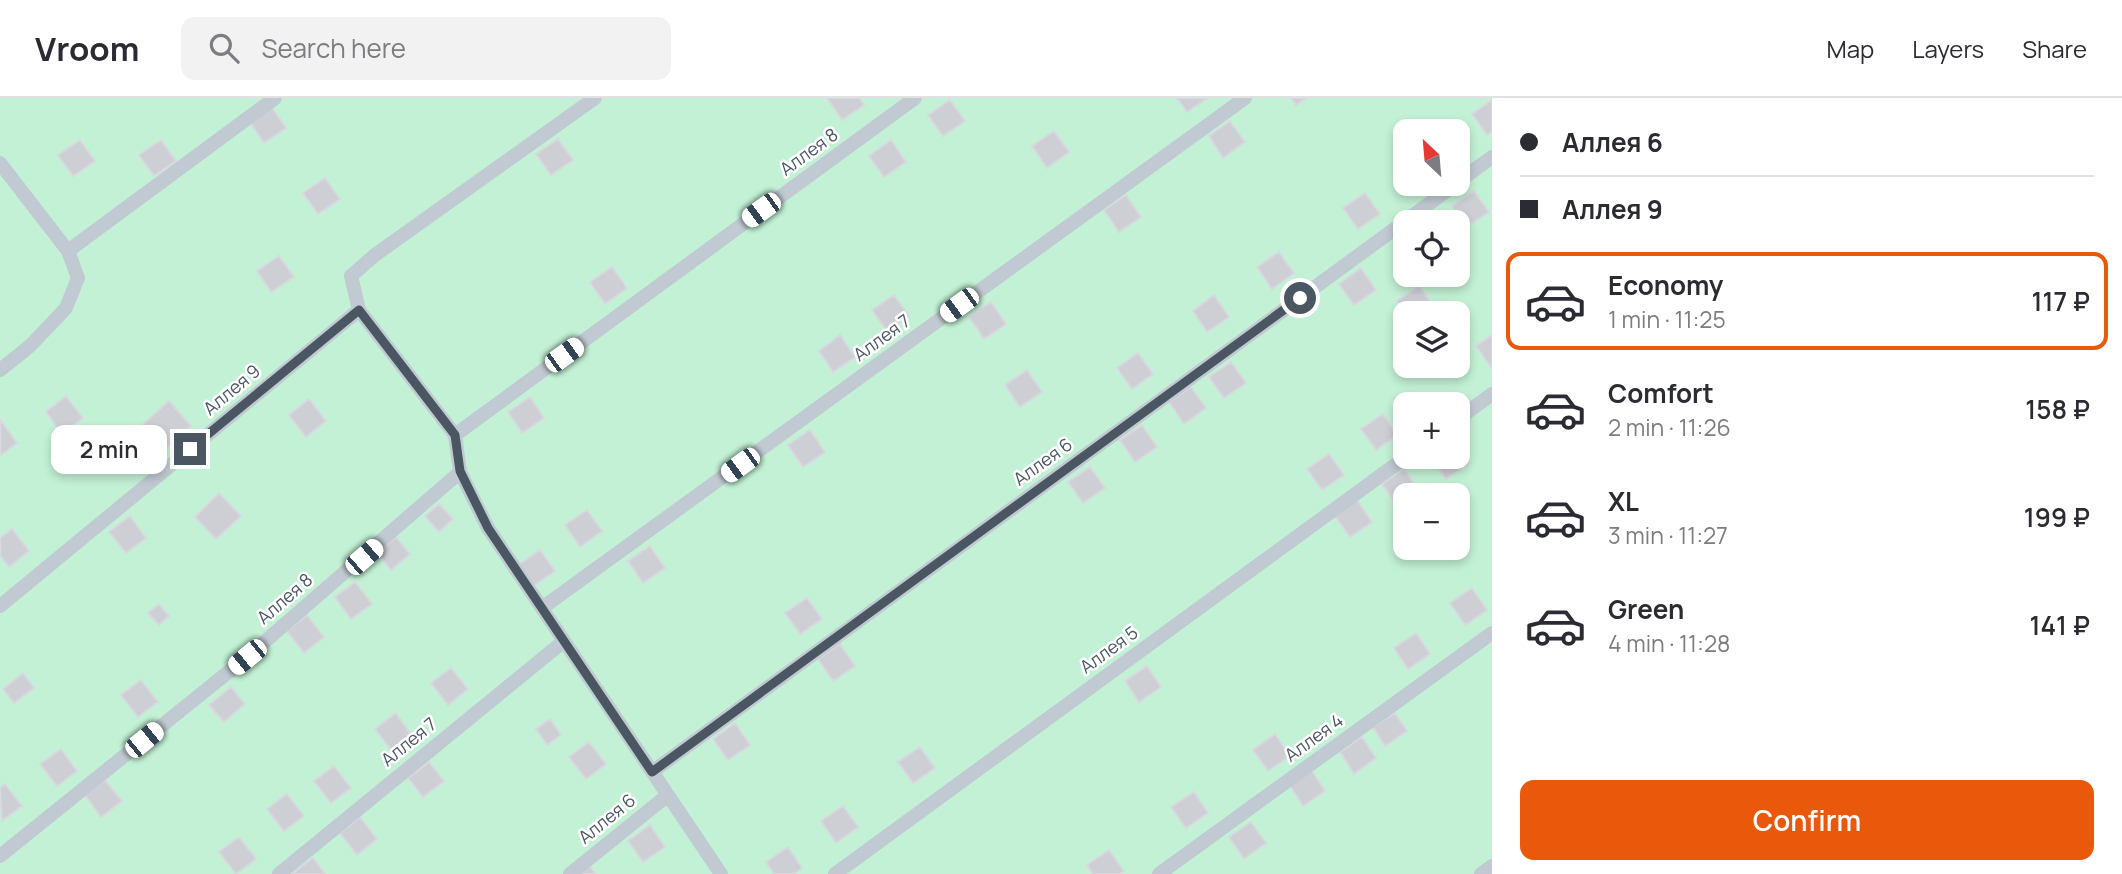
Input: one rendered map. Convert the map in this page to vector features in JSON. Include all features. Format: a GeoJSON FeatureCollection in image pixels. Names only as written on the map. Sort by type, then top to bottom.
{"type":"FeatureCollection","features":[{"type":"Feature","properties":{"kind":"lane"},"geometry":{"type":"LineString","coordinates":[[68,251],[275,98]]}},
{"type":"Feature","properties":{"kind":"lane"},"geometry":{"type":"LineString","coordinates":[[595,98],[374,255],[351,276],[359,310],[455,435],[460,471],[488,528],[721,874]]}},
{"type":"Feature","properties":{"kind":"lane","name":"Аллея 8"},"geometry":{"type":"LineString","coordinates":[[455,435],[915,98]]}},
{"type":"Feature","properties":{"kind":"lane","name":"Аллея 7"},"geometry":{"type":"LineString","coordinates":[[542,608],[1245,98]]}},
{"type":"Feature","properties":{"kind":"lane","name":"Аллея 6"},"geometry":{"type":"LineString","coordinates":[[1470,173],[1492,157]]}},
{"type":"Feature","properties":{"kind":"lane"},"geometry":{"type":"LineString","coordinates":[[0,163],[68,251],[78,278],[66,308],[30,346],[0,370]]}},
{"type":"Feature","properties":{"kind":"lane","name":"Аллея 6"},"geometry":{"type":"LineString","coordinates":[[652,772],[1439,196]]}},
{"type":"Feature","properties":{"kind":"lane","name":"Аллея 9"},"geometry":{"type":"LineString","coordinates":[[0,606],[359,310]]}},
{"type":"Feature","properties":{"kind":"lane"},"geometry":{"type":"LineString","coordinates":[[1470,410],[1492,394]]}},
{"type":"Feature","properties":{"kind":"lane","name":"Аллея 5"},"geometry":{"type":"LineString","coordinates":[[835,874],[1393,466]]}},
{"type":"Feature","properties":{"kind":"lane","name":"Аллея 8"},"geometry":{"type":"LineString","coordinates":[[0,856],[247,657],[460,471]]}},
{"type":"Feature","properties":{"kind":"lane","name":"Аллея 4"},"geometry":{"type":"LineString","coordinates":[[1159,874],[1492,633]]}},
{"type":"Feature","properties":{"kind":"lane","name":"Аллея 7"},"geometry":{"type":"LineString","coordinates":[[279,874],[564,641]]}},
{"type":"Feature","properties":{"kind":"lane","name":"Аллея 6"},"geometry":{"type":"LineString","coordinates":[[570,874],[668,795]]}},
{"type":"Feature","properties":{"kind":"lane"},"geometry":{"type":"LineString","coordinates":[[1481,874],[1492,866]]}},
{"type":"Feature","properties":{"kind":"green space"},"geometry":{"type":"Polygon","coordinates":[[[0,98],[1492,98],[1492,874],[0,874],[0,98]]]}},
{"type":"Feature","properties":{"kind":"building"},"geometry":{"type":"Polygon","coordinates":[[[827,98],[859,98],[864,105],[842,120],[827,98]]]}},
{"type":"Feature","properties":{"kind":"building"},"geometry":{"type":"Polygon","coordinates":[[[1177,98],[1208,98],[1187,112],[1177,98]]]}},
{"type":"Feature","properties":{"kind":"building"},"geometry":{"type":"Polygon","coordinates":[[[1291,98],[1306,98],[1296,105],[1291,98]]]}},
{"type":"Feature","properties":{"kind":"building"},"geometry":{"type":"Polygon","coordinates":[[[950,100],[965,121],[943,136],[928,115],[950,100]]]}},
{"type":"Feature","properties":{"kind":"building"},"geometry":{"type":"Polygon","coordinates":[[[1492,100],[1492,131],[1487,135],[1472,114],[1492,100]]]}},
{"type":"Feature","properties":{"kind":"building"},"geometry":{"type":"Polygon","coordinates":[[[271,106],[286,128],[264,143],[250,122],[271,106]]]}},
{"type":"Feature","properties":{"kind":"building"},"geometry":{"type":"Polygon","coordinates":[[[1230,121],[1245,142],[1223,158],[1209,136],[1230,121]]]}},
{"type":"Feature","properties":{"kind":"building"},"geometry":{"type":"Polygon","coordinates":[[[1054,131],[1069,152],[1047,168],[1032,146],[1054,131]]]}},
{"type":"Feature","properties":{"kind":"building"},"geometry":{"type":"Polygon","coordinates":[[[558,139],[573,160],[551,175],[536,154],[558,139]]]}},
{"type":"Feature","properties":{"kind":"building"},"geometry":{"type":"Polygon","coordinates":[[[80,140],[95,161],[73,176],[58,155],[80,140]]]}},
{"type":"Feature","properties":{"kind":"building"},"geometry":{"type":"Polygon","coordinates":[[[161,140],[176,161],[154,176],[139,155],[161,140]]]}},
{"type":"Feature","properties":{"kind":"building"},"geometry":{"type":"Polygon","coordinates":[[[891,140],[906,162],[884,177],[869,156],[891,140]]]}},
{"type":"Feature","properties":{"kind":"building"},"geometry":{"type":"Polygon","coordinates":[[[325,178],[340,199],[318,214],[303,193],[325,178]]]}},
{"type":"Feature","properties":{"kind":"building"},"geometry":{"type":"Polygon","coordinates":[[[1474,191],[1489,212],[1470,224],[1470,210],[1455,210],[1452,206],[1474,191]]]}},
{"type":"Feature","properties":{"kind":"building"},"geometry":{"type":"Polygon","coordinates":[[[1365,193],[1380,214],[1358,229],[1343,208],[1365,193]]]}},
{"type":"Feature","properties":{"kind":"building"},"geometry":{"type":"Polygon","coordinates":[[[1126,195],[1141,217],[1119,232],[1104,210],[1126,195]]]}},
{"type":"Feature","properties":{"kind":"building"},"geometry":{"type":"Polygon","coordinates":[[[1279,252],[1294,273],[1272,289],[1257,267],[1279,252]]]}},
{"type":"Feature","properties":{"kind":"building"},"geometry":{"type":"Polygon","coordinates":[[[279,256],[294,277],[271,292],[257,271],[279,256]]]}},
{"type":"Feature","properties":{"kind":"building"},"geometry":{"type":"Polygon","coordinates":[[[612,267],[627,288],[605,304],[590,282],[612,267]]]}},
{"type":"Feature","properties":{"kind":"building"},"geometry":{"type":"Polygon","coordinates":[[[1361,268],[1376,290],[1354,305],[1339,284],[1361,268]]]}},
{"type":"Feature","properties":{"kind":"building"},"geometry":{"type":"Polygon","coordinates":[[[1420,287],[1430,301],[1397,301],[1420,287]]]}},
{"type":"Feature","properties":{"kind":"building"},"geometry":{"type":"Polygon","coordinates":[[[894,295],[909,316],[887,331],[872,310],[894,295]]]}},
{"type":"Feature","properties":{"kind":"building"},"geometry":{"type":"Polygon","coordinates":[[[1214,295],[1229,317],[1207,332],[1193,311],[1214,295]]]}},
{"type":"Feature","properties":{"kind":"building"},"geometry":{"type":"Polygon","coordinates":[[[991,302],[1006,324],[984,339],[969,317],[991,302]]]}},
{"type":"Feature","properties":{"kind":"building"},"geometry":{"type":"Polygon","coordinates":[[[840,335],[855,357],[833,372],[819,351],[840,335]]]}},
{"type":"Feature","properties":{"kind":"building"},"geometry":{"type":"Polygon","coordinates":[[[1492,335],[1492,366],[1491,367],[1476,346],[1492,335]]]}},
{"type":"Feature","properties":{"kind":"building"},"geometry":{"type":"Polygon","coordinates":[[[1138,353],[1153,374],[1132,389],[1117,368],[1138,353]]]}},
{"type":"Feature","properties":{"kind":"building"},"geometry":{"type":"Polygon","coordinates":[[[1231,362],[1246,383],[1224,398],[1209,377],[1231,362]]]}},
{"type":"Feature","properties":{"kind":"building"},"geometry":{"type":"Polygon","coordinates":[[[1027,370],[1042,392],[1020,407],[1005,385],[1027,370]]]}},
{"type":"Feature","properties":{"kind":"building"},"geometry":{"type":"Polygon","coordinates":[[[1191,387],[1206,408],[1184,424],[1169,402],[1191,387]]]}},
{"type":"Feature","properties":{"kind":"building"},"geometry":{"type":"Polygon","coordinates":[[[66,396],[83,418],[62,434],[46,412],[66,396]]]}},
{"type":"Feature","properties":{"kind":"building"},"geometry":{"type":"Polygon","coordinates":[[[530,397],[544,418],[522,433],[508,412],[530,397]]]}},
{"type":"Feature","properties":{"kind":"building"},"geometry":{"type":"Polygon","coordinates":[[[309,399],[326,421],[306,437],[289,415],[309,399]]]}},
{"type":"Feature","properties":{"kind":"building"},"geometry":{"type":"Polygon","coordinates":[[[169,401],[191,426],[162,452],[140,427],[169,401]]]}},
{"type":"Feature","properties":{"kind":"building"},"geometry":{"type":"Polygon","coordinates":[[[1383,414],[1393,429],[1393,438],[1376,450],[1361,429],[1383,414]]]}},
{"type":"Feature","properties":{"kind":"building"},"geometry":{"type":"Polygon","coordinates":[[[0,419],[17,443],[0,456],[0,419]]]}},
{"type":"Feature","properties":{"kind":"building"},"geometry":{"type":"Polygon","coordinates":[[[1142,425],[1157,447],[1135,462],[1120,440],[1142,425]]]}},
{"type":"Feature","properties":{"kind":"building"},"geometry":{"type":"Polygon","coordinates":[[[810,430],[825,452],[803,467],[788,445],[810,430]]]}},
{"type":"Feature","properties":{"kind":"building"},"geometry":{"type":"Polygon","coordinates":[[[1329,454],[1344,475],[1322,490],[1307,469],[1329,454]]]}},
{"type":"Feature","properties":{"kind":"building"},"geometry":{"type":"Polygon","coordinates":[[[1090,467],[1105,488],[1083,503],[1068,482],[1090,467]]]}},
{"type":"Feature","properties":{"kind":"building"},"geometry":{"type":"Polygon","coordinates":[[[1404,469],[1414,483],[1393,483],[1393,499],[1382,484],[1404,469]]]}},
{"type":"Feature","properties":{"kind":"building"},"geometry":{"type":"Polygon","coordinates":[[[1439,469],[1461,469],[1446,479],[1439,469]]]}},
{"type":"Feature","properties":{"kind":"building"},"geometry":{"type":"Polygon","coordinates":[[[219,493],[241,516],[216,539],[195,517],[219,493]]]}},
{"type":"Feature","properties":{"kind":"building"},"geometry":{"type":"Polygon","coordinates":[[[1357,500],[1372,522],[1350,537],[1335,516],[1357,500]]]}},
{"type":"Feature","properties":{"kind":"building"},"geometry":{"type":"Polygon","coordinates":[[[439,504],[453,519],[439,532],[425,516],[439,504]]]}},
{"type":"Feature","properties":{"kind":"building"},"geometry":{"type":"Polygon","coordinates":[[[587,510],[602,531],[580,547],[565,525],[587,510]]]}},
{"type":"Feature","properties":{"kind":"building"},"geometry":{"type":"Polygon","coordinates":[[[130,516],[146,538],[126,553],[109,532],[130,516]]]}},
{"type":"Feature","properties":{"kind":"building"},"geometry":{"type":"Polygon","coordinates":[[[12,529],[29,551],[9,567],[0,555],[0,538],[12,529]]]}},
{"type":"Feature","properties":{"kind":"building"},"geometry":{"type":"Polygon","coordinates":[[[396,537],[410,554],[391,570],[377,553],[396,537]]]}},
{"type":"Feature","properties":{"kind":"building"},"geometry":{"type":"Polygon","coordinates":[[[650,546],[665,568],[643,583],[628,561],[650,546]]]}},
{"type":"Feature","properties":{"kind":"building"},"geometry":{"type":"Polygon","coordinates":[[[540,550],[555,571],[533,586],[518,565],[540,550]]]}},
{"type":"Feature","properties":{"kind":"building"},"geometry":{"type":"Polygon","coordinates":[[[355,582],[372,604],[351,619],[335,597],[355,582]]]}},
{"type":"Feature","properties":{"kind":"building"},"geometry":{"type":"Polygon","coordinates":[[[1472,588],[1487,610],[1465,625],[1450,603],[1472,588]]]}},
{"type":"Feature","properties":{"kind":"building"},"geometry":{"type":"Polygon","coordinates":[[[807,598],[822,619],[800,634],[785,613],[807,598]]]}},
{"type":"Feature","properties":{"kind":"building"},"geometry":{"type":"Polygon","coordinates":[[[159,604],[169,616],[159,625],[148,613],[159,604]]]}},
{"type":"Feature","properties":{"kind":"building"},"geometry":{"type":"Polygon","coordinates":[[[307,615],[324,637],[304,653],[287,631],[307,615]]]}},
{"type":"Feature","properties":{"kind":"building"},"geometry":{"type":"Polygon","coordinates":[[[1416,633],[1430,654],[1408,669],[1394,648],[1416,633]]]}},
{"type":"Feature","properties":{"kind":"building"},"geometry":{"type":"Polygon","coordinates":[[[840,644],[855,666],[833,681],[818,659],[840,644]]]}},
{"type":"Feature","properties":{"kind":"building"},"geometry":{"type":"Polygon","coordinates":[[[1147,666],[1161,687],[1139,702],[1125,681],[1147,666]]]}},
{"type":"Feature","properties":{"kind":"building"},"geometry":{"type":"Polygon","coordinates":[[[451,668],[468,689],[448,705],[431,683],[451,668]]]}},
{"type":"Feature","properties":{"kind":"building"},"geometry":{"type":"Polygon","coordinates":[[[23,673],[34,688],[14,703],[3,689],[23,673]]]}},
{"type":"Feature","properties":{"kind":"building"},"geometry":{"type":"Polygon","coordinates":[[[141,680],[158,702],[138,717],[121,695],[141,680]]]}},
{"type":"Feature","properties":{"kind":"building"},"geometry":{"type":"Polygon","coordinates":[[[231,687],[245,704],[224,722],[209,705],[231,687]]]}},
{"type":"Feature","properties":{"kind":"building"},"geometry":{"type":"Polygon","coordinates":[[[396,713],[412,736],[392,751],[375,729],[396,713]]]}},
{"type":"Feature","properties":{"kind":"building"},"geometry":{"type":"Polygon","coordinates":[[[1395,713],[1407,731],[1385,746],[1373,727],[1395,713]]]}},
{"type":"Feature","properties":{"kind":"building"},"geometry":{"type":"Polygon","coordinates":[[[550,719],[561,735],[547,745],[536,729],[550,719]]]}},
{"type":"Feature","properties":{"kind":"building"},"geometry":{"type":"Polygon","coordinates":[[[735,723],[750,745],[728,760],[713,739],[735,723]]]}},
{"type":"Feature","properties":{"kind":"building"},"geometry":{"type":"Polygon","coordinates":[[[1275,734],[1290,756],[1268,771],[1253,750],[1275,734]]]}},
{"type":"Feature","properties":{"kind":"building"},"geometry":{"type":"Polygon","coordinates":[[[1362,737],[1376,758],[1354,774],[1340,752],[1362,737]]]}},
{"type":"Feature","properties":{"kind":"building"},"geometry":{"type":"Polygon","coordinates":[[[589,742],[606,764],[586,779],[569,757],[589,742]]]}},
{"type":"Feature","properties":{"kind":"building"},"geometry":{"type":"Polygon","coordinates":[[[920,747],[935,768],[913,783],[898,762],[920,747]]]}},
{"type":"Feature","properties":{"kind":"building"},"geometry":{"type":"Polygon","coordinates":[[[61,749],[77,771],[57,786],[40,764],[61,749]]]}},
{"type":"Feature","properties":{"kind":"building"},"geometry":{"type":"Polygon","coordinates":[[[429,762],[444,781],[423,797],[408,778],[429,762]]]}},
{"type":"Feature","properties":{"kind":"building"},"geometry":{"type":"Polygon","coordinates":[[[334,766],[351,788],[331,803],[314,781],[334,766]]]}},
{"type":"Feature","properties":{"kind":"building"},"geometry":{"type":"Polygon","coordinates":[[[1311,769],[1325,791],[1303,806],[1289,784],[1311,769]]]}},
{"type":"Feature","properties":{"kind":"building"},"geometry":{"type":"Polygon","coordinates":[[[105,780],[122,801],[101,817],[85,795],[105,780]]]}},
{"type":"Feature","properties":{"kind":"building"},"geometry":{"type":"Polygon","coordinates":[[[5,784],[22,806],[2,821],[0,788],[5,784]]]}},
{"type":"Feature","properties":{"kind":"building"},"geometry":{"type":"Polygon","coordinates":[[[1194,792],[1208,813],[1186,828],[1171,807],[1194,792]]]}},
{"type":"Feature","properties":{"kind":"building"},"geometry":{"type":"Polygon","coordinates":[[[287,794],[304,816],[284,831],[267,809],[287,794]]]}},
{"type":"Feature","properties":{"kind":"building"},"geometry":{"type":"Polygon","coordinates":[[[843,806],[858,827],[836,843],[821,821],[843,806]]]}},
{"type":"Feature","properties":{"kind":"building"},"geometry":{"type":"Polygon","coordinates":[[[360,817],[377,839],[357,855],[340,833],[360,817]]]}},
{"type":"Feature","properties":{"kind":"building"},"geometry":{"type":"Polygon","coordinates":[[[1251,822],[1266,843],[1244,859],[1229,837],[1251,822]]]}},
{"type":"Feature","properties":{"kind":"building"},"geometry":{"type":"Polygon","coordinates":[[[650,825],[665,847],[643,862],[628,841],[650,825]]]}},
{"type":"Feature","properties":{"kind":"building"},"geometry":{"type":"Polygon","coordinates":[[[239,837],[256,859],[236,874],[219,852],[239,837]]]}},
{"type":"Feature","properties":{"kind":"building"},"geometry":{"type":"Polygon","coordinates":[[[788,847],[802,868],[794,874],[774,874],[766,862],[788,847]]]}},
{"type":"Feature","properties":{"kind":"building"},"geometry":{"type":"Polygon","coordinates":[[[1109,850],[1124,871],[1120,874],[1093,874],[1087,865],[1109,850]]]}},
{"type":"Feature","properties":{"kind":"building"},"geometry":{"type":"Polygon","coordinates":[[[313,858],[325,874],[293,874],[293,873],[313,858]]]}},
{"type":"Feature","properties":{"kind":"building"},"geometry":{"type":"Polygon","coordinates":[[[590,866],[596,874],[579,874],[590,866]]]}},
{"type":"Feature","properties":{"kind":"route"},"geometry":{"type":"LineString","coordinates":[[190,449],[359,310],[455,435],[460,471],[488,528],[652,772],[1300,298]]}}]}
